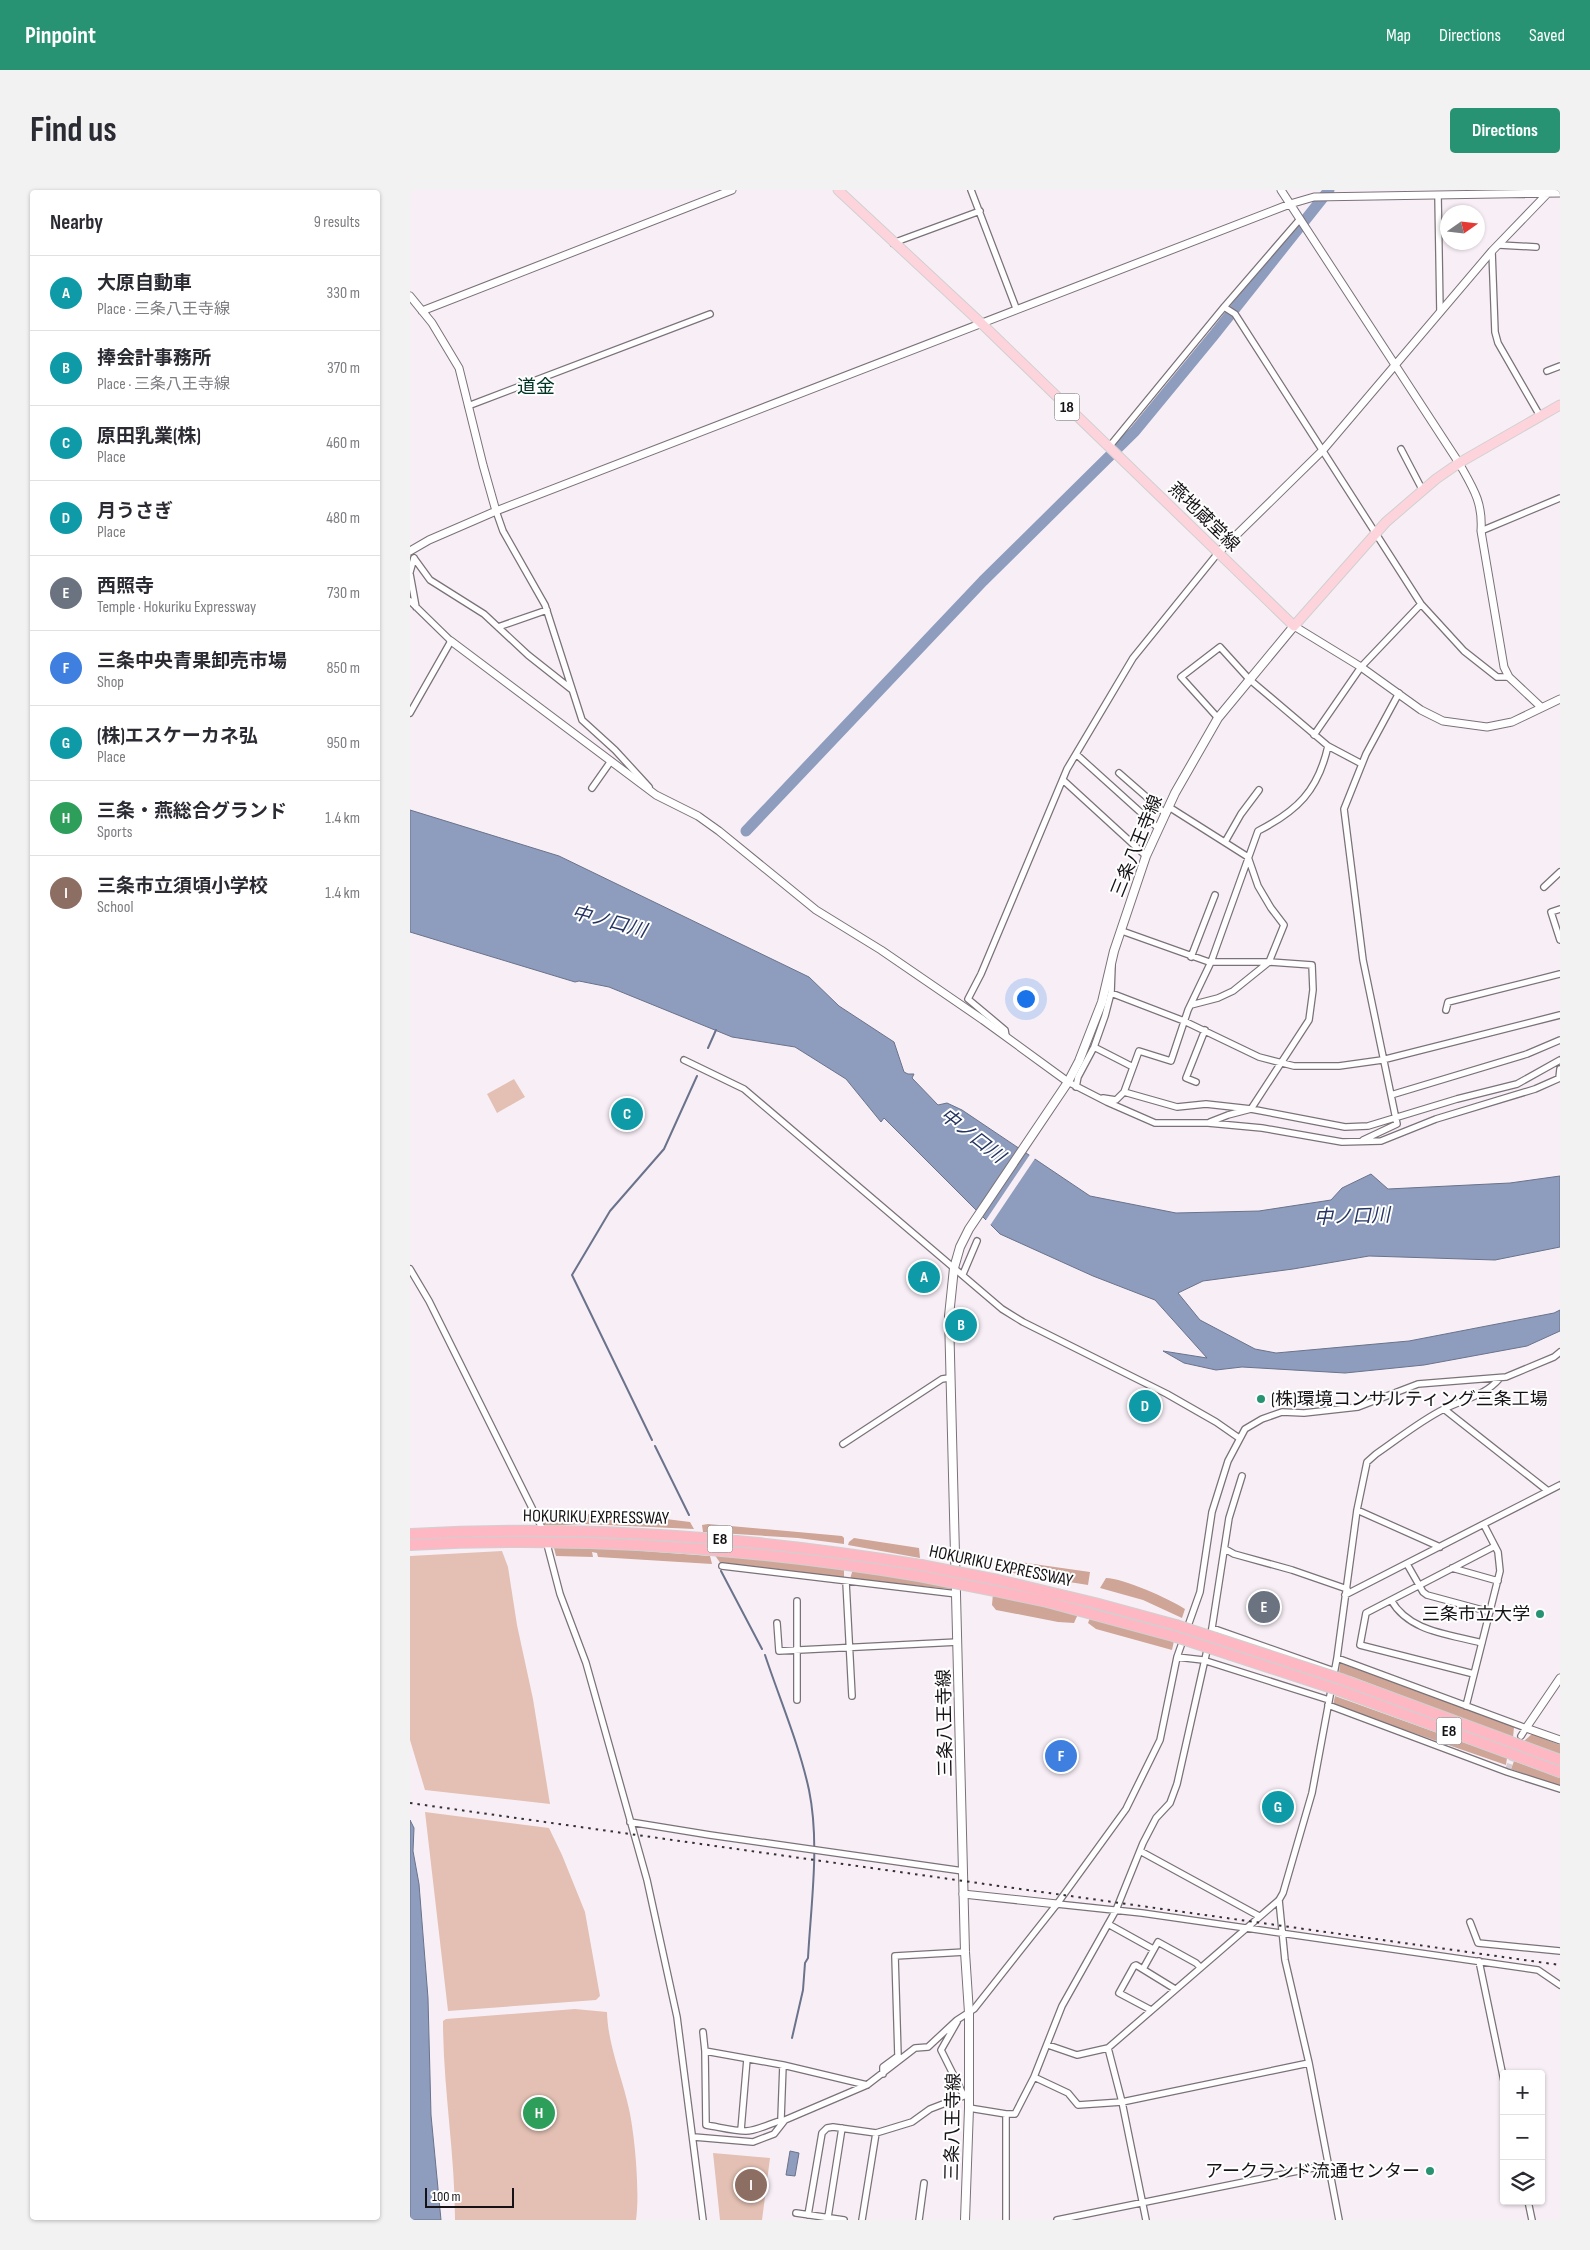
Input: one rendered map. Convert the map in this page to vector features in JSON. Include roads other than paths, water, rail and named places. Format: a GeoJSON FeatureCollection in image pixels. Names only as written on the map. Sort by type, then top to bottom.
{"type":"FeatureCollection","features":[{"type":"Feature","properties":{"kind":"highway","name":"HOKURIKU EXPRESSWAY"},"geometry":{"type":"LineString","coordinates":[[410,1534],[517,1531],[614,1532],[737,1540],[856,1554],[921,1565],[1173,1636],[1338,1690],[1560,1772]]}},
{"type":"Feature","properties":{"kind":"highway","name":"HOKURIKU EXPRESSWAY"},"geometry":{"type":"LineString","coordinates":[[410,1545],[522,1542],[613,1543],[734,1551],[864,1566],[1095,1603],[1176,1625],[1338,1675],[1560,1760]]}},
{"type":"Feature","properties":{"kind":"main road","name":"燕地蔵堂線"},"geometry":{"type":"LineString","coordinates":[[838,190],[980,322],[1294,626]]}},
{"type":"Feature","properties":{"kind":"main road"},"geometry":{"type":"LineString","coordinates":[[1294,626],[1386,522],[1423,491],[1459,463],[1560,405]]}},
{"type":"Feature","properties":{"kind":"main road","name":"三条八王寺線"},"geometry":{"type":"LineString","coordinates":[[965,2220],[969,2108],[967,2095],[969,2013],[965,1952],[957,1594],[948,1316],[954,1268],[960,1247],[969,1229],[1068,1082],[1079,1061],[1102,1002],[1112,961],[1146,856],[1175,793],[1218,718],[1294,626]]}},
{"type":"Feature","properties":{"kind":"street"},"geometry":{"type":"LineString","coordinates":[[422,311],[732,190]]}},
{"type":"Feature","properties":{"kind":"street"},"geometry":{"type":"LineString","coordinates":[[971,190],[1016,308]]}},
{"type":"Feature","properties":{"kind":"street"},"geometry":{"type":"LineString","coordinates":[[1281,190],[1459,463],[1476,494],[1482,512],[1481,531],[1504,667],[1509,677],[1541,707]]}},
{"type":"Feature","properties":{"kind":"street"},"geometry":{"type":"LineString","coordinates":[[410,551],[429,540],[496,511],[1016,308],[1290,204],[1314,197],[1560,193]]}},
{"type":"Feature","properties":{"kind":"street"},"geometry":{"type":"LineString","coordinates":[[1006,1036],[1005,1030],[968,999],[981,974],[1063,780],[1076,754],[1133,658],[1218,553],[1323,450],[1492,251],[1547,194]]}},
{"type":"Feature","properties":{"kind":"street"},"geometry":{"type":"LineString","coordinates":[[1438,195],[1440,312]]}},
{"type":"Feature","properties":{"kind":"street"},"geometry":{"type":"LineString","coordinates":[[893,243],[980,211]]}},
{"type":"Feature","properties":{"kind":"street"},"geometry":{"type":"LineString","coordinates":[[1109,447],[1224,307],[1300,219]]}},
{"type":"Feature","properties":{"kind":"street"},"geometry":{"type":"LineString","coordinates":[[1498,245],[1536,247]]}},
{"type":"Feature","properties":{"kind":"street"},"geometry":{"type":"LineString","coordinates":[[1492,251],[1495,332],[1498,343],[1540,416]]}},
{"type":"Feature","properties":{"kind":"street"},"geometry":{"type":"LineString","coordinates":[[410,296],[432,323],[460,368],[468,406],[503,531],[539,591],[547,610],[571,689],[585,724],[615,750],[656,795]]}},
{"type":"Feature","properties":{"kind":"street"},"geometry":{"type":"LineString","coordinates":[[1224,307],[1235,314],[1421,604],[1464,651],[1497,677],[1509,677]]}},
{"type":"Feature","properties":{"kind":"street"},"geometry":{"type":"LineString","coordinates":[[468,406],[710,314]]}},
{"type":"Feature","properties":{"kind":"street"},"geometry":{"type":"LineString","coordinates":[[1547,371],[1560,366]]}},
{"type":"Feature","properties":{"kind":"street"},"geometry":{"type":"LineString","coordinates":[[1401,449],[1423,491]]}},
{"type":"Feature","properties":{"kind":"street"},"geometry":{"type":"LineString","coordinates":[[1481,531],[1560,498]]}},
{"type":"Feature","properties":{"kind":"street"},"geometry":{"type":"LineString","coordinates":[[417,609],[410,573],[414,558],[430,580],[484,614],[528,655],[571,689]]}},
{"type":"Feature","properties":{"kind":"street"},"geometry":{"type":"LineString","coordinates":[[410,601],[451,641],[656,795],[698,816],[719,831],[816,910],[881,950],[1006,1036],[1068,1082],[1155,1123],[1208,1123],[1262,1128],[1342,1142],[1382,1141],[1436,1119],[1535,1089],[1559,1078],[1560,1069]]}},
{"type":"Feature","properties":{"kind":"street"},"geometry":{"type":"LineString","coordinates":[[1314,735],[1361,667],[1421,604]]}},
{"type":"Feature","properties":{"kind":"street"},"geometry":{"type":"LineString","coordinates":[[498,627],[547,610]]}},
{"type":"Feature","properties":{"kind":"street"},"geometry":{"type":"LineString","coordinates":[[1294,626],[1361,667],[1421,710],[1443,721],[1487,727],[1512,722],[1560,699]]}},
{"type":"Feature","properties":{"kind":"street"},"geometry":{"type":"LineString","coordinates":[[410,713],[451,641]]}},
{"type":"Feature","properties":{"kind":"street"},"geometry":{"type":"LineString","coordinates":[[1218,718],[1181,677],[1220,647],[1249,679],[1314,735],[1328,746],[1362,764]]}},
{"type":"Feature","properties":{"kind":"street"},"geometry":{"type":"LineString","coordinates":[[1362,1141],[1397,1124],[1382,1060],[1363,960],[1344,809],[1362,764],[1398,693]]}},
{"type":"Feature","properties":{"kind":"street"},"geometry":{"type":"LineString","coordinates":[[1101,1099],[1116,1100],[1124,1092],[1139,1051],[1171,1061],[1184,1020],[1211,962],[1258,831],[1280,819],[1304,801],[1318,777],[1328,746]]}},
{"type":"Feature","properties":{"kind":"street"},"geometry":{"type":"LineString","coordinates":[[1076,754],[1158,828]]}},
{"type":"Feature","properties":{"kind":"street"},"geometry":{"type":"LineString","coordinates":[[592,788],[611,761]]}},
{"type":"Feature","properties":{"kind":"street"},"geometry":{"type":"LineString","coordinates":[[1119,773],[1168,811],[1225,842],[1248,857],[1258,886],[1284,925],[1269,962],[1233,991],[1218,998],[1191,1005]]}},
{"type":"Feature","properties":{"kind":"street"},"geometry":{"type":"LineString","coordinates":[[1063,780],[1146,856]]}},
{"type":"Feature","properties":{"kind":"street"},"geometry":{"type":"LineString","coordinates":[[1225,842],[1241,814],[1259,790]]}},
{"type":"Feature","properties":{"kind":"street"},"geometry":{"type":"LineString","coordinates":[[1544,887],[1560,872]]}},
{"type":"Feature","properties":{"kind":"street"},"geometry":{"type":"LineString","coordinates":[[1191,957],[1215,895]]}},
{"type":"Feature","properties":{"kind":"street"},"geometry":{"type":"LineString","coordinates":[[1560,909],[1551,912],[1560,939]]}},
{"type":"Feature","properties":{"kind":"street"},"geometry":{"type":"LineString","coordinates":[[1122,930],[1191,957],[1211,962],[1269,962],[1312,965],[1313,990],[1309,1020],[1281,1064],[1251,1109],[1208,1123]]}},
{"type":"Feature","properties":{"kind":"street"},"geometry":{"type":"LineString","coordinates":[[1076,1087],[1078,1077],[1094,1047],[1111,993],[1112,961]]}},
{"type":"Feature","properties":{"kind":"street"},"geometry":{"type":"LineString","coordinates":[[1446,1010],[1448,1002],[1560,974]]}},
{"type":"Feature","properties":{"kind":"street"},"geometry":{"type":"LineString","coordinates":[[1111,993],[1184,1020],[1259,1057],[1294,1066],[1339,1066],[1382,1060],[1560,1015]]}},
{"type":"Feature","properties":{"kind":"street"},"geometry":{"type":"LineString","coordinates":[[1196,1082],[1186,1078],[1204,1030]]}},
{"type":"Feature","properties":{"kind":"street"},"geometry":{"type":"LineString","coordinates":[[1391,1095],[1527,1054],[1560,1040]]}},
{"type":"Feature","properties":{"kind":"street"},"geometry":{"type":"LineString","coordinates":[[1094,1047],[1133,1066]]}},
{"type":"Feature","properties":{"kind":"street"},"geometry":{"type":"LineString","coordinates":[[684,1060],[744,1089],[1002,1309],[1023,1322],[1167,1394],[1216,1422],[1239,1438]]}},
{"type":"Feature","properties":{"kind":"street"},"geometry":{"type":"LineString","coordinates":[[1124,1092],[1177,1108],[1206,1104],[1251,1109],[1345,1127],[1368,1126],[1517,1084],[1560,1060]]}},
{"type":"Feature","properties":{"kind":"street"},"geometry":{"type":"LineString","coordinates":[[962,1274],[977,1241]]}},
{"type":"Feature","properties":{"kind":"street"},"geometry":{"type":"LineString","coordinates":[[410,1269],[429,1301],[541,1526]]}},
{"type":"Feature","properties":{"kind":"street"},"geometry":{"type":"LineString","coordinates":[[703,2032],[706,2125],[741,2130],[767,2127],[867,2085],[915,2048],[928,2047],[957,2020],[969,2013],[1057,1904],[1131,1800],[1160,1740],[1177,1657],[1200,1592],[1212,1512],[1228,1461],[1244,1429],[1262,1419],[1282,1412],[1304,1413],[1358,1407],[1418,1384],[1500,1378],[1560,1352]]}},
{"type":"Feature","properties":{"kind":"street"},"geometry":{"type":"LineString","coordinates":[[843,1444],[942,1379],[949,1378]]}},
{"type":"Feature","properties":{"kind":"street"},"geometry":{"type":"LineString","coordinates":[[1339,2220],[1308,2063],[1285,1960],[1279,1900],[1312,1793],[1328,1703],[1338,1675],[1337,1658],[1357,1510],[1367,1462],[1444,1409],[1493,1387],[1500,1378]]}},
{"type":"Feature","properties":{"kind":"street"},"geometry":{"type":"LineString","coordinates":[[1444,1409],[1548,1491]]}},
{"type":"Feature","properties":{"kind":"street"},"geometry":{"type":"LineString","coordinates":[[969,2108],[1015,2114],[1048,2045],[1062,2006],[1116,1910],[1140,1851],[1156,1818],[1170,1803],[1177,1784],[1203,1660],[1212,1628],[1229,1518],[1242,1476]]}},
{"type":"Feature","properties":{"kind":"street"},"geometry":{"type":"LineString","coordinates":[[1346,1595],[1560,1486]]}},
{"type":"Feature","properties":{"kind":"street"},"geometry":{"type":"LineString","coordinates":[[1357,1510],[1440,1547]]}},
{"type":"Feature","properties":{"kind":"street"},"geometry":{"type":"LineString","coordinates":[[1466,1706],[1498,1581],[1500,1559],[1496,1546],[1484,1525]]}},
{"type":"Feature","properties":{"kind":"street"},"geometry":{"type":"LineString","coordinates":[[1474,1674],[1360,1645],[1366,1613],[1496,1546]]}},
{"type":"Feature","properties":{"kind":"street"},"geometry":{"type":"LineString","coordinates":[[548,1548],[560,1594],[586,1663],[647,1880],[677,2017],[694,2137],[703,2220]]}},
{"type":"Feature","properties":{"kind":"street"},"geometry":{"type":"LineString","coordinates":[[1225,1549],[1234,1554],[1292,1570],[1347,1589]]}},
{"type":"Feature","properties":{"kind":"street"},"geometry":{"type":"LineString","coordinates":[[1407,1564],[1423,1592],[1433,1597],[1490,1612]]}},
{"type":"Feature","properties":{"kind":"street"},"geometry":{"type":"LineString","coordinates":[[722,1566],[957,1594]]}},
{"type":"Feature","properties":{"kind":"street"},"geometry":{"type":"LineString","coordinates":[[1452,1568],[1498,1581]]}},
{"type":"Feature","properties":{"kind":"street"},"geometry":{"type":"LineString","coordinates":[[846,1582],[852,1696]]}},
{"type":"Feature","properties":{"kind":"street"},"geometry":{"type":"LineString","coordinates":[[1391,1600],[1396,1609],[1410,1622],[1427,1629],[1482,1643]]}},
{"type":"Feature","properties":{"kind":"street"},"geometry":{"type":"LineString","coordinates":[[796,1601],[797,1700]]}},
{"type":"Feature","properties":{"kind":"street"},"geometry":{"type":"LineString","coordinates":[[777,1623],[778,1651],[958,1642]]}},
{"type":"Feature","properties":{"kind":"street"},"geometry":{"type":"LineString","coordinates":[[1212,1628],[1338,1675]]}},
{"type":"Feature","properties":{"kind":"street"},"geometry":{"type":"LineString","coordinates":[[1177,1657],[1203,1660],[1328,1703],[1560,1789]]}},
{"type":"Feature","properties":{"kind":"street"},"geometry":{"type":"LineString","coordinates":[[1337,1658],[1560,1740]]}},
{"type":"Feature","properties":{"kind":"street"},"geometry":{"type":"LineString","coordinates":[[1521,1736],[1560,1678]]}},
{"type":"Feature","properties":{"kind":"street"},"geometry":{"type":"LineString","coordinates":[[630,1822],[963,1871]]}},
{"type":"Feature","properties":{"kind":"street"},"geometry":{"type":"LineString","coordinates":[[1140,1851],[1259,1916]]}},
{"type":"Feature","properties":{"kind":"street"},"geometry":{"type":"LineString","coordinates":[[964,1894],[1116,1910],[1246,1927],[1538,1970],[1560,1985]]}},
{"type":"Feature","properties":{"kind":"street"},"geometry":{"type":"LineString","coordinates":[[1048,2045],[1077,2055],[1108,2048],[1279,1900]]}},
{"type":"Feature","properties":{"kind":"street"},"geometry":{"type":"LineString","coordinates":[[1470,1922],[1478,1944],[1560,1951]]}},
{"type":"Feature","properties":{"kind":"street"},"geometry":{"type":"LineString","coordinates":[[1108,1924],[1153,1949]]}},
{"type":"Feature","properties":{"kind":"street"},"geometry":{"type":"LineString","coordinates":[[1143,1969],[1156,1943],[1161,1942],[1200,1967]]}},
{"type":"Feature","properties":{"kind":"street"},"geometry":{"type":"LineString","coordinates":[[883,2074],[883,2067],[898,2056],[895,1956],[965,1952]]}},
{"type":"Feature","properties":{"kind":"street"},"geometry":{"type":"LineString","coordinates":[[1479,1961],[1502,2070]]}},
{"type":"Feature","properties":{"kind":"street"},"geometry":{"type":"LineString","coordinates":[[1151,2010],[1120,1992],[1134,1966],[1136,1965],[1175,1989]]}},
{"type":"Feature","properties":{"kind":"street"},"geometry":{"type":"LineString","coordinates":[[808,2214],[822,2133],[827,2128],[842,2128],[876,2134],[912,2122],[930,2109],[967,2095],[941,2050],[957,2024],[957,2020]]}},
{"type":"Feature","properties":{"kind":"street"},"geometry":{"type":"LineString","coordinates":[[1108,2048],[1122,2102],[1146,2220]]}},
{"type":"Feature","properties":{"kind":"street"},"geometry":{"type":"LineString","coordinates":[[705,2051],[783,2065],[867,2085]]}},
{"type":"Feature","properties":{"kind":"street"},"geometry":{"type":"LineString","coordinates":[[741,2130],[747,2058]]}},
{"type":"Feature","properties":{"kind":"street"},"geometry":{"type":"LineString","coordinates":[[1034,2077],[1068,2092],[1078,2105],[1122,2102],[1308,2063]]}},
{"type":"Feature","properties":{"kind":"street"},"geometry":{"type":"LineString","coordinates":[[694,2137],[753,2142],[774,2134],[783,2120],[783,2065]]}},
{"type":"Feature","properties":{"kind":"street"},"geometry":{"type":"LineString","coordinates":[[1006,2114],[1006,2220]]}},
{"type":"Feature","properties":{"kind":"street"},"geometry":{"type":"LineString","coordinates":[[828,2218],[842,2128]]}},
{"type":"Feature","properties":{"kind":"street"},"geometry":{"type":"LineString","coordinates":[[862,2220],[876,2134]]}},
{"type":"Feature","properties":{"kind":"street"},"geometry":{"type":"LineString","coordinates":[[1057,2220],[1328,2165]]}},
{"type":"Feature","properties":{"kind":"street"},"geometry":{"type":"LineString","coordinates":[[919,2220],[924,2183]]}},
{"type":"Feature","properties":{"kind":"street"},"geometry":{"type":"LineString","coordinates":[[1529,2205],[1532,2220]]}},
{"type":"Feature","properties":{"kind":"street"},"geometry":{"type":"LineString","coordinates":[[796,2213],[844,2220]]}},
{"type":"Feature","properties":{"kind":"water","name":"中ノ口川"},"geometry":{"type":"Polygon","coordinates":[[[410,810],[559,856],[809,977],[839,1006],[894,1042],[904,1072],[914,1074],[912,1078],[938,1105],[947,1103],[962,1110],[1090,1196],[1176,1213],[1259,1211],[1331,1200],[1342,1188],[1371,1174],[1388,1189],[1510,1183],[1560,1176],[1560,1247],[1495,1260],[1369,1256],[1293,1269],[1203,1281],[1178,1293],[1200,1320],[1255,1349],[1276,1353],[1409,1341],[1554,1313],[1560,1310],[1560,1331],[1527,1346],[1424,1365],[1345,1373],[1242,1367],[1216,1370],[1184,1363],[1163,1351],[1207,1358],[1155,1300],[1093,1276],[1000,1234],[884,1118],[881,1122],[846,1079],[795,1047],[732,1037],[609,987],[579,981],[575,982],[410,932],[410,810]]]}},
{"type":"Feature","properties":{"kind":"water"},"geometry":{"type":"Polygon","coordinates":[[[410,1820],[414,1828],[413,1851],[419,1884],[428,1998],[431,2115],[441,2220],[410,2220],[410,1820]]]}},
{"type":"Feature","properties":{"kind":"water"},"geometry":{"type":"Polygon","coordinates":[[[790,2151],[799,2153],[795,2176],[786,2175],[790,2151]]]}},
{"type":"Feature","properties":{"kind":"waterway"},"geometry":{"type":"LineString","coordinates":[[746,831],[983,581],[1135,431],[1329,190]]}},
{"type":"Feature","properties":{"kind":"waterway"},"geometry":{"type":"LineString","coordinates":[[708,1048],[716,1030]]}},
{"type":"Feature","properties":{"kind":"waterway"},"geometry":{"type":"LineString","coordinates":[[652,1440],[572,1275],[610,1211],[664,1149],[697,1076]]}},
{"type":"Feature","properties":{"kind":"waterway"},"geometry":{"type":"LineString","coordinates":[[655,1446],[689,1515]]}},
{"type":"Feature","properties":{"kind":"waterway"},"geometry":{"type":"LineString","coordinates":[[721,1571],[762,1649]]}},
{"type":"Feature","properties":{"kind":"waterway"},"geometry":{"type":"LineString","coordinates":[[765,1655],[805,1773],[814,1831],[814,1874],[808,1958],[805,1963],[803,1990],[792,2038]]}},
{"type":"Feature","properties":{"kind":"tunnel"},"geometry":{"type":"LineString","coordinates":[[1508,1769],[1518,1743]]}},
{"type":"Feature","properties":{"kind":"railway"},"geometry":{"type":"LineString","coordinates":[[410,1803],[1560,1965]]}},
{"type":"Feature","properties":{"kind":"place","name":"原田乳業(株)"},"geometry":{"type":"Point","coordinates":[627,1114]}},
{"type":"Feature","properties":{"kind":"place","name":"大原自動車"},"geometry":{"type":"Point","coordinates":[924,1277]}},
{"type":"Feature","properties":{"kind":"place","name":"捧会計事務所"},"geometry":{"type":"Point","coordinates":[961,1325]}},
{"type":"Feature","properties":{"kind":"place","name":"(株)環境コンサルティング三条工場"},"geometry":{"type":"Point","coordinates":[1261,1399]}},
{"type":"Feature","properties":{"kind":"place","name":"月うさぎ"},"geometry":{"type":"Point","coordinates":[1145,1406]}},
{"type":"Feature","properties":{"kind":"place","name":"西照寺"},"geometry":{"type":"Point","coordinates":[1264,1607]}},
{"type":"Feature","properties":{"kind":"place","name":"三条市立大学"},"geometry":{"type":"Point","coordinates":[1540,1614]}},
{"type":"Feature","properties":{"kind":"place","name":"三条中央青果卸売市場"},"geometry":{"type":"Point","coordinates":[1061,1756]}},
{"type":"Feature","properties":{"kind":"place","name":"(株)エスケーカネ弘"},"geometry":{"type":"Point","coordinates":[1278,1807]}},
{"type":"Feature","properties":{"kind":"place","name":"三条・燕総合グランド"},"geometry":{"type":"Point","coordinates":[539,2113]}},
{"type":"Feature","properties":{"kind":"place","name":"アークランド流通センター"},"geometry":{"type":"Point","coordinates":[1430,2171]}},
{"type":"Feature","properties":{"kind":"place","name":"三条市立須頃小学校"},"geometry":{"type":"Point","coordinates":[751,2185]}},
{"type":"Feature","properties":{"kind":"district","name":"道金"},"geometry":{"type":"Point","coordinates":[536,387]}}]}
